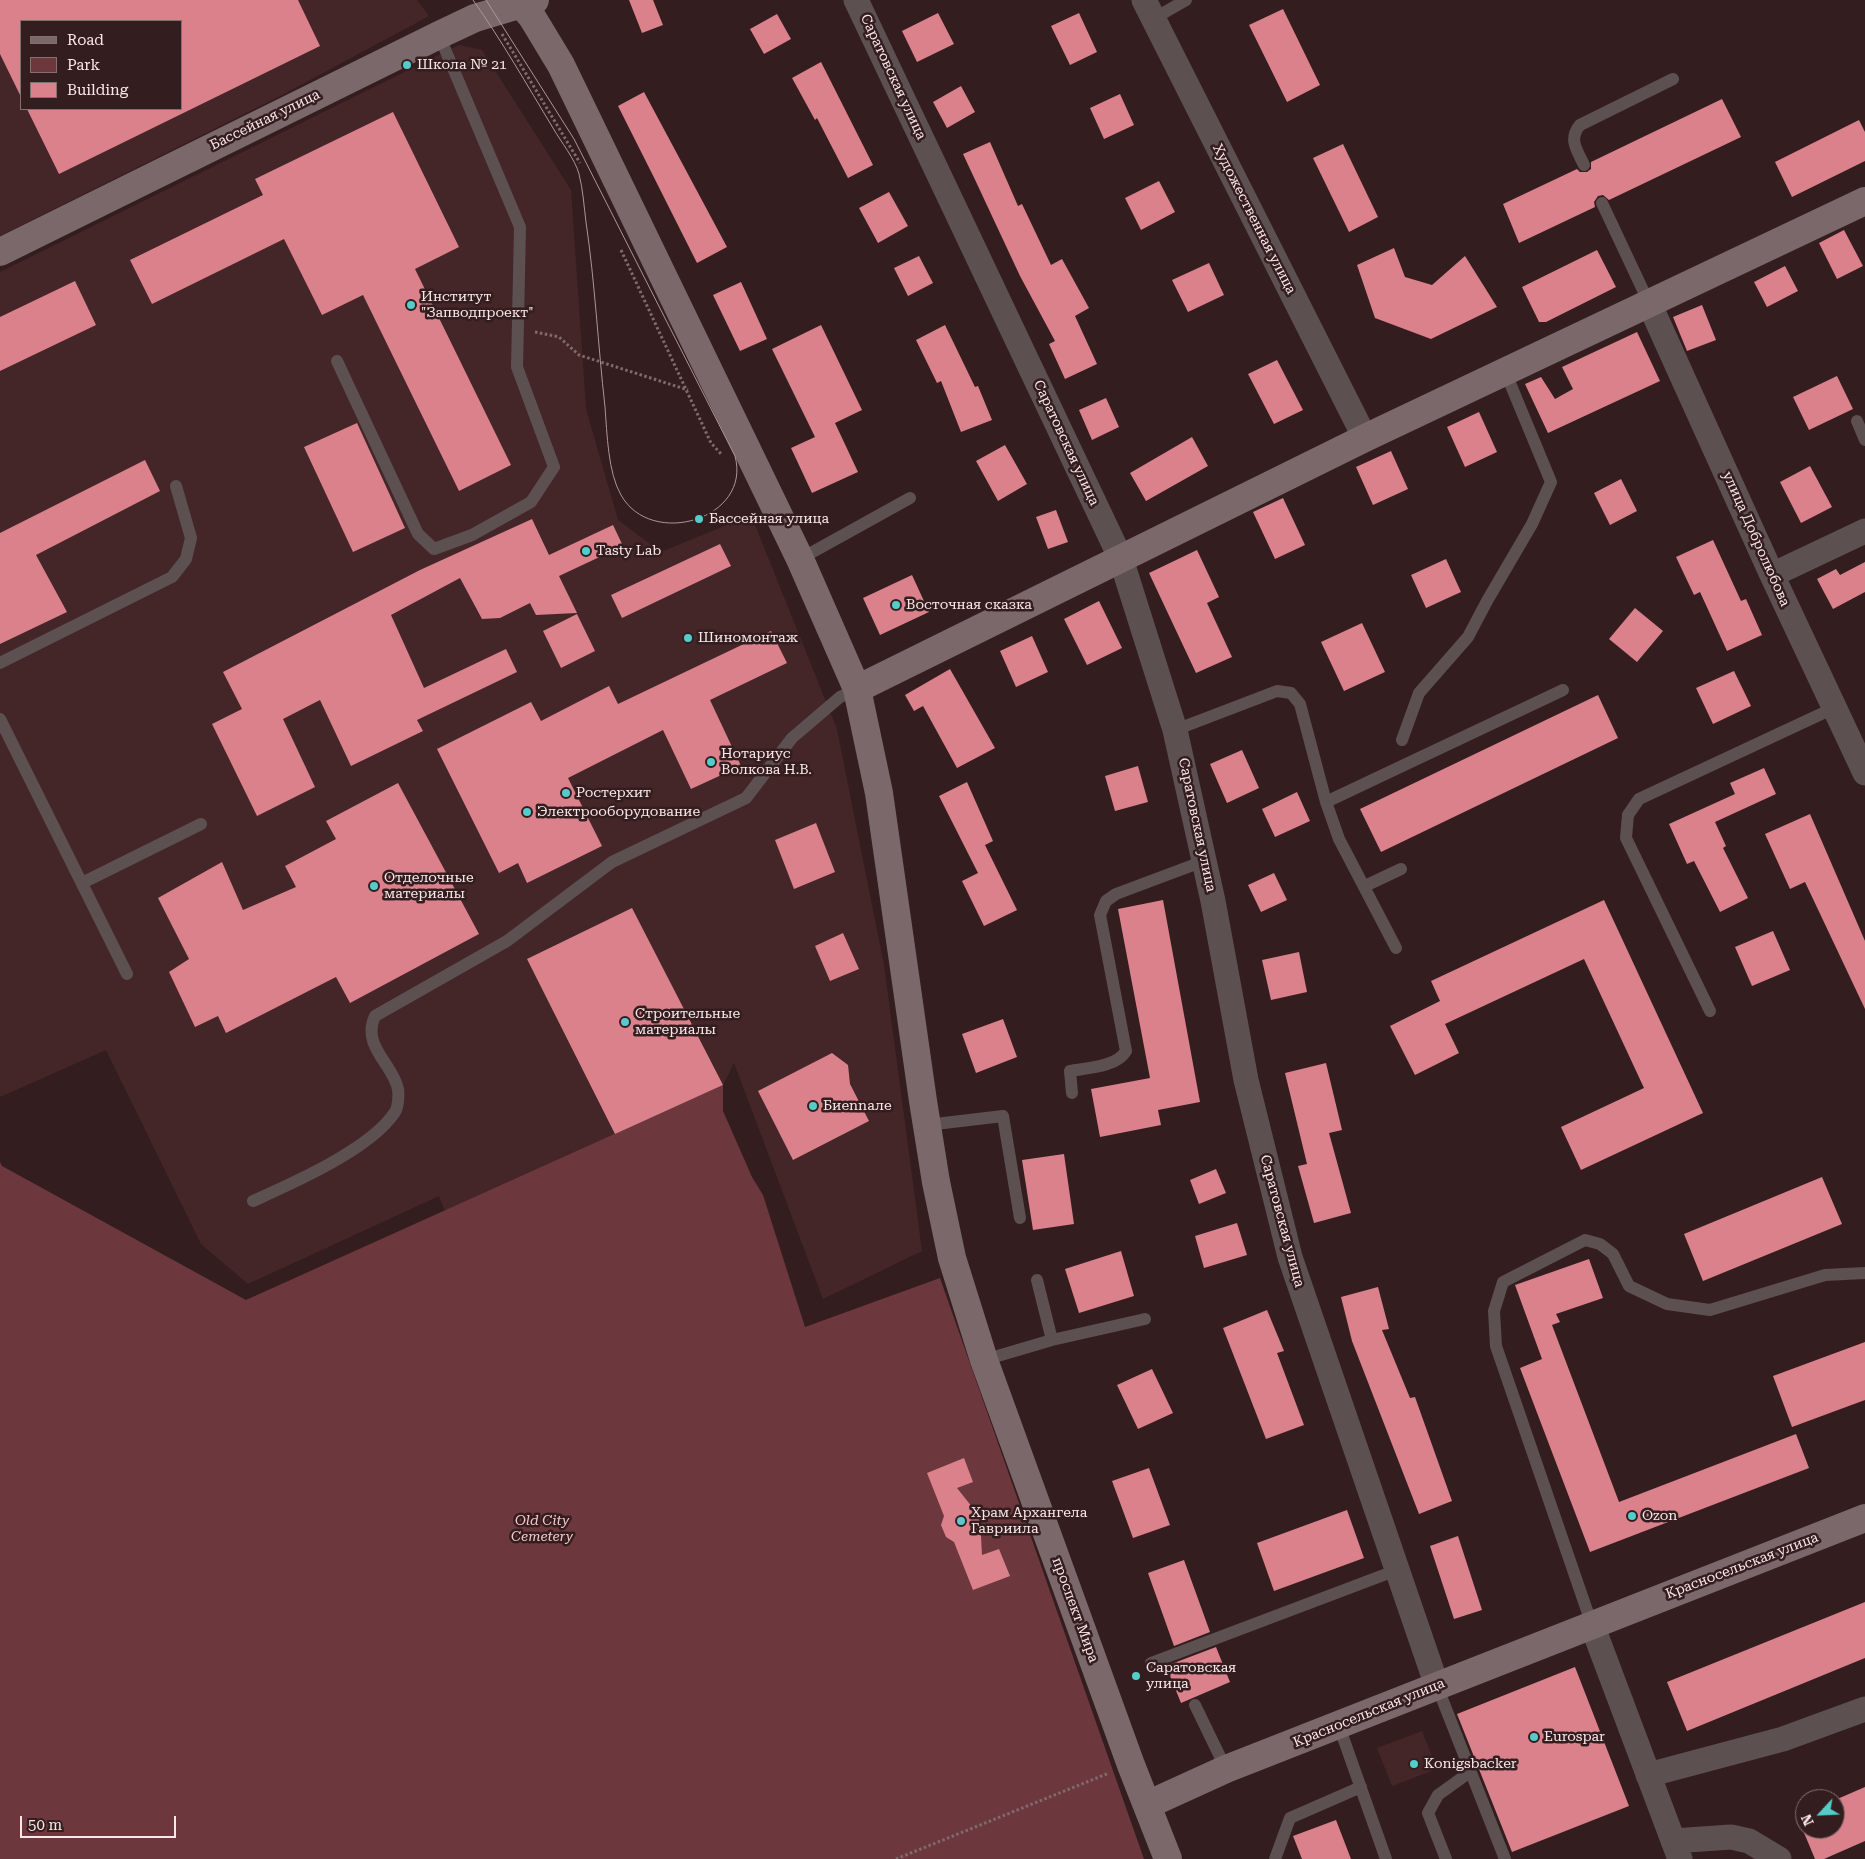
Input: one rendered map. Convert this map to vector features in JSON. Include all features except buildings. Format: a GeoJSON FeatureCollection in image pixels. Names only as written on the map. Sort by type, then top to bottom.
{"type":"FeatureCollection","features":[{"type":"Feature","properties":{"kind":"main road","name":"Бассейная улица"},"geometry":{"type":"LineString","coordinates":[[0,252],[439,35],[475,18],[525,1]]}},
{"type":"Feature","properties":{"kind":"main road","name":"проспект Мира"},"geometry":{"type":"LineString","coordinates":[[525,1],[532,17],[561,65],[800,559],[857,689],[879,793],[927,1125],[952,1258],[984,1360],[1130,1764],[1168,1859]]}},
{"type":"Feature","properties":{"kind":"main road"},"geometry":{"type":"LineString","coordinates":[[857,689],[1365,438],[1865,201]]}},
{"type":"Feature","properties":{"kind":"main road","name":"Красносельская улица"},"geometry":{"type":"LineString","coordinates":[[1147,1805],[1226,1770],[1865,1518]]}},
{"type":"Feature","properties":{"kind":"street","name":"Саратовская улица"},"geometry":{"type":"LineString","coordinates":[[856,0],[1120,559],[1175,730],[1204,861],[1246,1080],[1290,1258],[1437,1686]]}},
{"type":"Feature","properties":{"kind":"street","name":"Художественная улица"},"geometry":{"type":"LineString","coordinates":[[1149,9],[1365,438]]}},
{"type":"Feature","properties":{"kind":"street","name":"улица Добролюбова"},"geometry":{"type":"LineString","coordinates":[[1649,303],[1772,575],[1865,773]]}},
{"type":"Feature","properties":{"kind":"street"},"geometry":{"type":"LineString","coordinates":[[1772,575],[1865,532]]}},
{"type":"Feature","properties":{"kind":"street"},"geometry":{"type":"LineString","coordinates":[[1592,1625],[1677,1850],[1731,1837],[1749,1841],[1779,1859]]}},
{"type":"Feature","properties":{"kind":"street"},"geometry":{"type":"LineString","coordinates":[[1648,1775],[1783,1740],[1865,1709]]}},
{"type":"Feature","properties":{"kind":"lane"},"geometry":{"type":"LineString","coordinates":[[1149,9],[1186,0]]}},
{"type":"Feature","properties":{"kind":"lane"},"geometry":{"type":"LineString","coordinates":[[337,361],[418,534],[434,549],[472,535],[531,502],[554,467],[517,367],[520,228],[439,35]]}},
{"type":"Feature","properties":{"kind":"lane"},"geometry":{"type":"LineString","coordinates":[[1584,165],[1573,142],[1574,132],[1580,125],[1673,79]]}},
{"type":"Feature","properties":{"kind":"lane"},"geometry":{"type":"LineString","coordinates":[[1602,203],[1649,303]]}},
{"type":"Feature","properties":{"kind":"lane"},"geometry":{"type":"LineString","coordinates":[[1402,740],[1419,693],[1468,637],[1486,601],[1532,524],[1550,482],[1505,371]]}},
{"type":"Feature","properties":{"kind":"lane"},"geometry":{"type":"LineString","coordinates":[[1857,421],[1865,440]]}},
{"type":"Feature","properties":{"kind":"lane"},"geometry":{"type":"LineString","coordinates":[[0,663],[172,577],[186,559],[191,538],[176,486]]}},
{"type":"Feature","properties":{"kind":"lane"},"geometry":{"type":"LineString","coordinates":[[800,559],[910,498]]}},
{"type":"Feature","properties":{"kind":"lane"},"geometry":{"type":"LineString","coordinates":[[253,1201],[344,1155],[384,1125],[397,1110],[398,1089],[376,1049],[370,1027],[375,1016],[508,941],[612,862],[746,798],[792,738],[840,696],[857,689]]}},
{"type":"Feature","properties":{"kind":"lane"},"geometry":{"type":"LineString","coordinates":[[1326,802],[1563,690]]}},
{"type":"Feature","properties":{"kind":"lane"},"geometry":{"type":"LineString","coordinates":[[1175,730],[1277,691],[1291,693],[1300,704],[1326,802],[1339,839],[1396,948]]}},
{"type":"Feature","properties":{"kind":"lane"},"geometry":{"type":"LineString","coordinates":[[1710,1011],[1626,838],[1628,815],[1639,799],[1834,708]]}},
{"type":"Feature","properties":{"kind":"lane"},"geometry":{"type":"LineString","coordinates":[[0,719],[128,974]]}},
{"type":"Feature","properties":{"kind":"lane"},"geometry":{"type":"LineString","coordinates":[[82,883],[201,824]]}},
{"type":"Feature","properties":{"kind":"lane"},"geometry":{"type":"LineString","coordinates":[[1072,1093],[1070,1072],[1115,1061],[1122,1058],[1126,1051],[1100,915],[1106,901],[1116,894],[1204,861]]}},
{"type":"Feature","properties":{"kind":"lane"},"geometry":{"type":"LineString","coordinates":[[1365,886],[1401,869]]}},
{"type":"Feature","properties":{"kind":"lane"},"geometry":{"type":"LineString","coordinates":[[927,1125],[1002,1116],[1020,1218]]}},
{"type":"Feature","properties":{"kind":"lane"},"geometry":{"type":"LineString","coordinates":[[1592,1625],[1496,1346],[1494,1311],[1503,1282],[1585,1240],[1600,1244],[1614,1254],[1629,1286],[1666,1304],[1710,1310],[1825,1275],[1865,1273]]}},
{"type":"Feature","properties":{"kind":"lane"},"geometry":{"type":"LineString","coordinates":[[1037,1280],[1052,1340]]}},
{"type":"Feature","properties":{"kind":"lane"},"geometry":{"type":"LineString","coordinates":[[984,1360],[1052,1340],[1145,1319]]}},
{"type":"Feature","properties":{"kind":"lane"},"geometry":{"type":"LineString","coordinates":[[1151,1663],[1397,1570]]}},
{"type":"Feature","properties":{"kind":"lane"},"geometry":{"type":"LineString","coordinates":[[1437,1686],[1505,1859]]}},
{"type":"Feature","properties":{"kind":"lane"},"geometry":{"type":"LineString","coordinates":[[1195,1705],[1226,1770]]}},
{"type":"Feature","properties":{"kind":"lane"},"geometry":{"type":"LineString","coordinates":[[1339,1726],[1386,1859]]}},
{"type":"Feature","properties":{"kind":"lane"},"geometry":{"type":"LineString","coordinates":[[1446,1859],[1428,1813],[1438,1794],[1470,1772]]}},
{"type":"Feature","properties":{"kind":"lane"},"geometry":{"type":"LineString","coordinates":[[1275,1859],[1290,1818],[1361,1787]]}},
{"type":"Feature","properties":{"kind":"path"},"geometry":{"type":"LineString","coordinates":[[498,27],[584,172]]}},
{"type":"Feature","properties":{"kind":"path"},"geometry":{"type":"LineString","coordinates":[[618,242],[711,443],[724,458]]}},
{"type":"Feature","properties":{"kind":"path"},"geometry":{"type":"LineString","coordinates":[[517,328],[559,337],[579,355],[688,390]]}},
{"type":"Feature","properties":{"kind":"path"},"geometry":{"type":"LineString","coordinates":[[896,1859],[1130,1764]]}},
{"type":"Feature","properties":{"kind":"shaded area"},"geometry":{"type":"Polygon","coordinates":[[[0,0],[417,0],[429,16],[282,95],[0,236],[0,0]]]}},
{"type":"Feature","properties":{"kind":"shaded area"},"geometry":{"type":"Polygon","coordinates":[[[459,45],[482,50],[571,190],[586,409],[618,520],[661,552],[751,515],[837,729],[884,965],[922,1251],[823,1299],[734,1063],[723,1085],[445,1211],[439,1196],[248,1284],[201,1244],[106,1050],[0,1097],[0,272],[459,45]]]}},
{"type":"Feature","properties":{"kind":"shaded area"},"geometry":{"type":"Polygon","coordinates":[[[1422,1731],[1437,1769],[1392,1786],[1377,1748],[1422,1731]]]}},
{"type":"Feature","properties":{"kind":"green space","name":"Old City Cemetery"},"geometry":{"type":"Polygon","coordinates":[[[723,1085],[723,1111],[752,1177],[763,1195],[805,1327],[940,1278],[1144,1859],[0,1859],[0,1162],[2,1166],[246,1300],[723,1085]]]}},
{"type":"Feature","properties":{"kind":"tram line"},"geometry":{"type":"LineString","coordinates":[[473,0],[504,47],[571,157],[579,174],[592,268],[609,452],[613,476],[617,486],[621,495],[635,511],[654,521],[675,523],[696,519],[714,510],[729,496],[736,478],[735,456],[574,139],[486,0]]}},
{"type":"Feature","properties":{"kind":"place","name":"Школа № 21"},"geometry":{"type":"Point","coordinates":[407,65]}},
{"type":"Feature","properties":{"kind":"place","name":"Институт \"Запводпроект\""},"geometry":{"type":"Point","coordinates":[411,305]}},
{"type":"Feature","properties":{"kind":"place","name":"Бассейная улица"},"geometry":{"type":"Point","coordinates":[699,519]}},
{"type":"Feature","properties":{"kind":"place","name":"Tasty Lab"},"geometry":{"type":"Point","coordinates":[586,551]}},
{"type":"Feature","properties":{"kind":"place","name":"Восточная сказка"},"geometry":{"type":"Point","coordinates":[896,605]}},
{"type":"Feature","properties":{"kind":"place","name":"Шиномонтаж"},"geometry":{"type":"Point","coordinates":[688,638]}},
{"type":"Feature","properties":{"kind":"place","name":"Нотариус Волкова Н.В."},"geometry":{"type":"Point","coordinates":[711,762]}},
{"type":"Feature","properties":{"kind":"place","name":"Ростерхит"},"geometry":{"type":"Point","coordinates":[566,793]}},
{"type":"Feature","properties":{"kind":"place","name":"Электрооборудование"},"geometry":{"type":"Point","coordinates":[527,812]}},
{"type":"Feature","properties":{"kind":"place","name":"Отделочные материалы"},"geometry":{"type":"Point","coordinates":[374,886]}},
{"type":"Feature","properties":{"kind":"place","name":"Строительные материалы"},"geometry":{"type":"Point","coordinates":[625,1022]}},
{"type":"Feature","properties":{"kind":"place","name":"Биеnnале"},"geometry":{"type":"Point","coordinates":[813,1106]}},
{"type":"Feature","properties":{"kind":"place","name":"Ozon"},"geometry":{"type":"Point","coordinates":[1632,1516]}},
{"type":"Feature","properties":{"kind":"place","name":"Храм Архангела Гавриила"},"geometry":{"type":"Point","coordinates":[961,1521]}},
{"type":"Feature","properties":{"kind":"place","name":"Саратовская улица"},"geometry":{"type":"Point","coordinates":[1136,1676]}},
{"type":"Feature","properties":{"kind":"place","name":"Eurospar"},"geometry":{"type":"Point","coordinates":[1534,1737]}},
{"type":"Feature","properties":{"kind":"place","name":"Konigsbacker"},"geometry":{"type":"Point","coordinates":[1414,1764]}}]}
